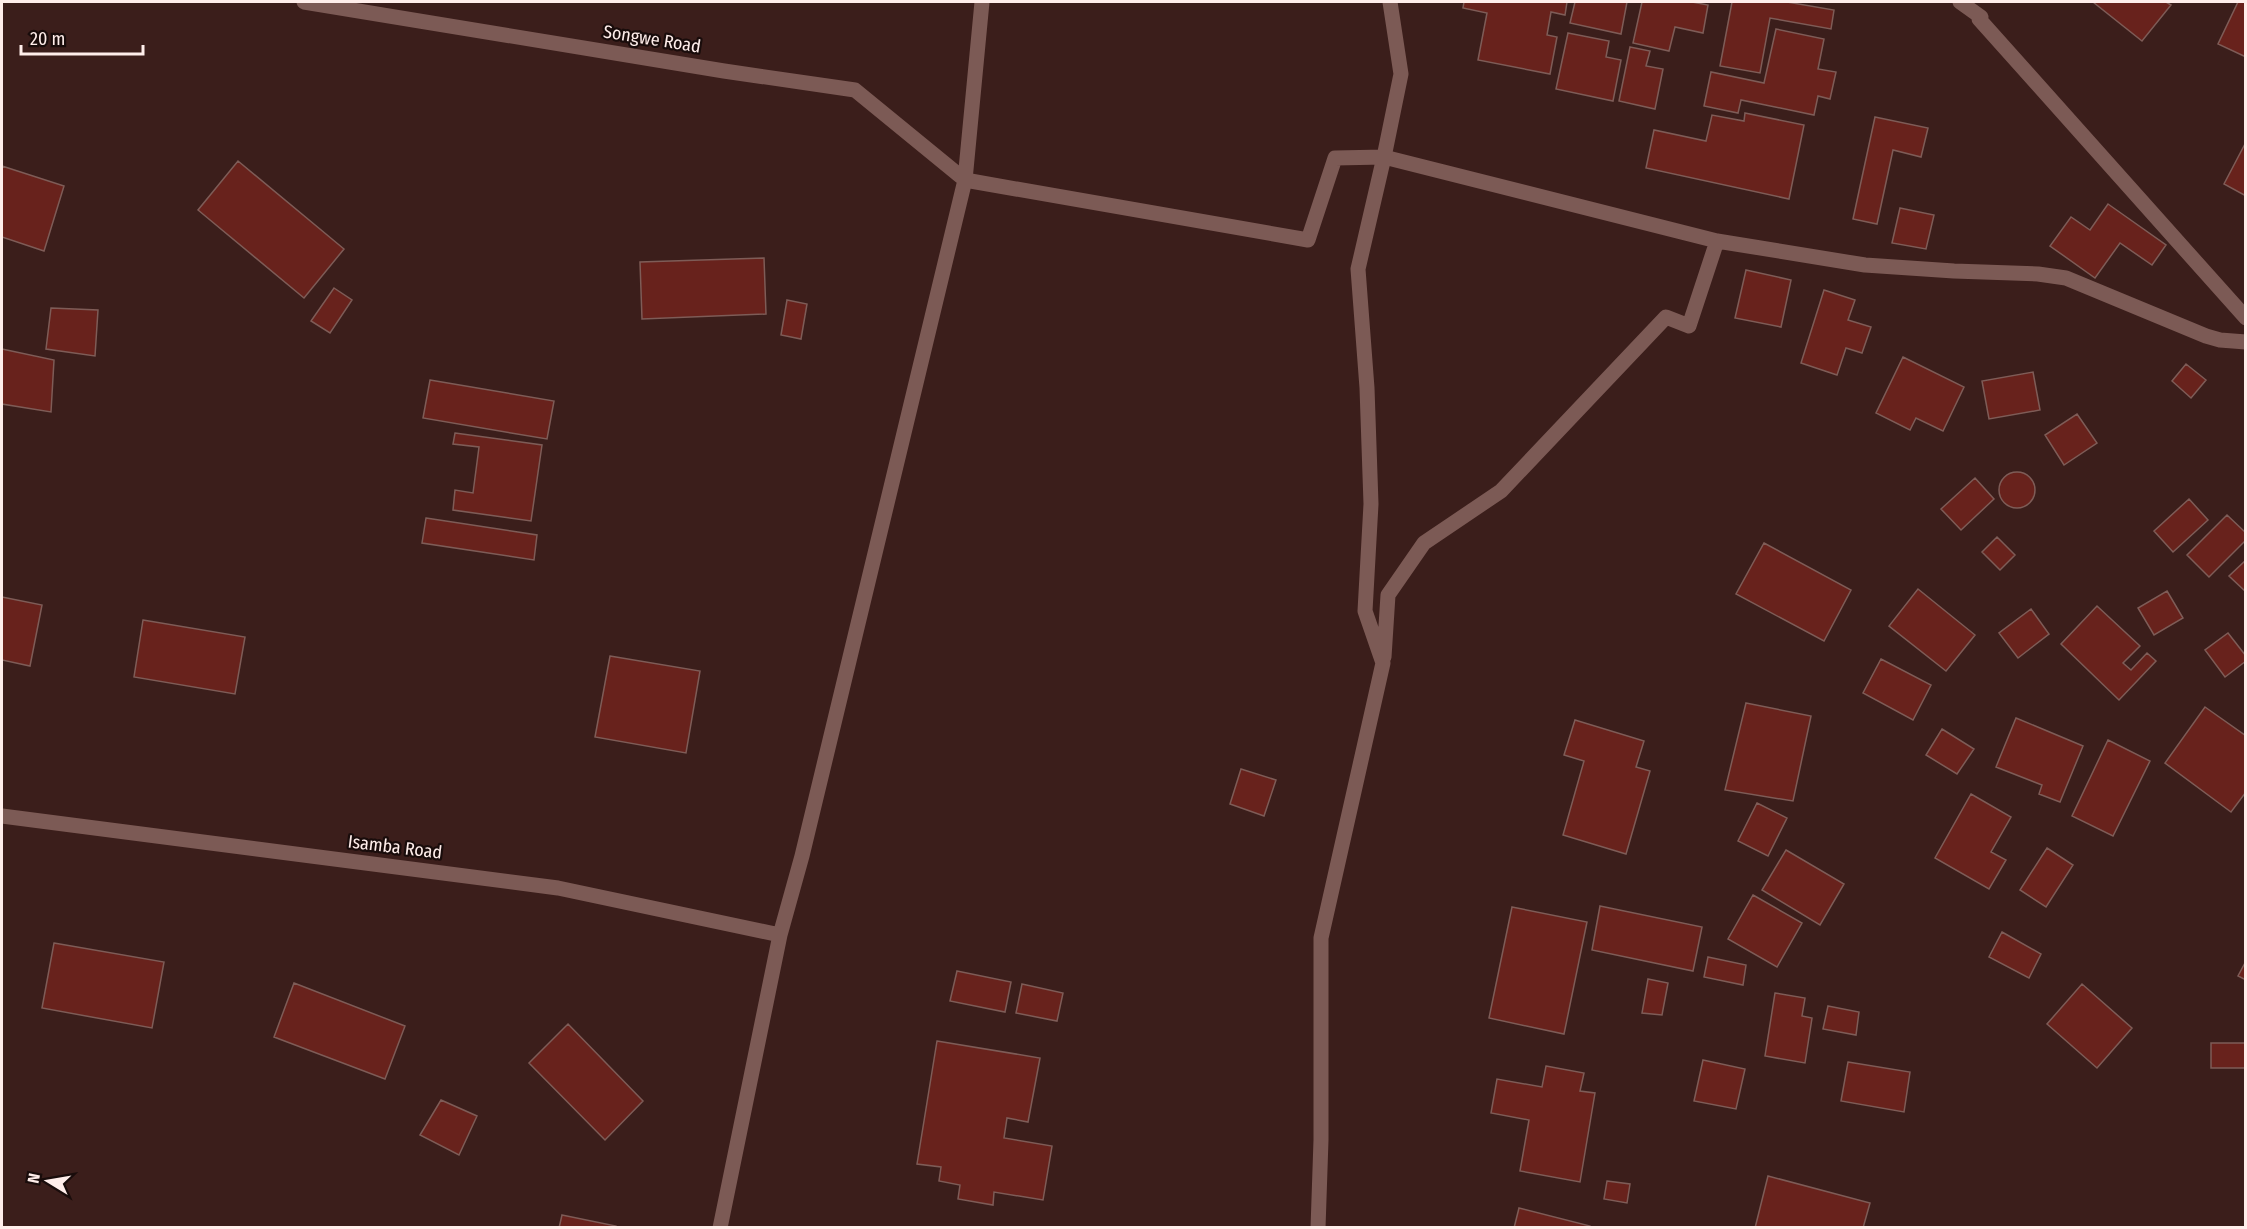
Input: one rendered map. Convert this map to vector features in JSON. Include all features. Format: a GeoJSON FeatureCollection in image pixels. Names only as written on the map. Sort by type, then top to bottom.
{"type":"FeatureCollection","features":[{"type":"Feature","properties":{"kind":"street","name":"Songwe Road"},"geometry":{"type":"LineString","coordinates":[[304,2],[724,71],[855,90],[965,180]]}},
{"type":"Feature","properties":{"kind":"street"},"geometry":{"type":"LineString","coordinates":[[720,1227],[780,935],[808,833],[965,180],[982,2]]}},
{"type":"Feature","properties":{"kind":"street"},"geometry":{"type":"LineString","coordinates":[[1383,663],[1365,611],[1371,504],[1367,388],[1358,270],[1401,74],[1390,2]]}},
{"type":"Feature","properties":{"kind":"street"},"geometry":{"type":"LineString","coordinates":[[1960,2],[1981,17],[1979,19],[2243,315]]}},
{"type":"Feature","properties":{"kind":"street"},"geometry":{"type":"LineString","coordinates":[[965,180],[1308,240],[1335,158],[1384,157],[1717,241],[1865,265],[2038,274],[2066,278],[2206,336],[2220,340],[2246,342]]}},
{"type":"Feature","properties":{"kind":"street"},"geometry":{"type":"LineString","coordinates":[[1318,1227],[1321,1128],[1321,938],[1383,663],[1388,595],[1424,543],[1501,490],[1666,317],[1689,326],[1717,241]]}},
{"type":"Feature","properties":{"kind":"street","name":"Isamba Road"},"geometry":{"type":"LineString","coordinates":[[2,816],[558,888],[780,935]]}},
{"type":"Feature","properties":{"kind":"building"},"geometry":{"type":"Polygon","coordinates":[[[1464,2],[1567,2],[1565,15],[1551,12],[1547,35],[1557,37],[1550,74],[1478,60],[1487,13],[1463,8],[1464,2]]]}},
{"type":"Feature","properties":{"kind":"building"},"geometry":{"type":"Polygon","coordinates":[[[1575,2],[1627,2],[1621,34],[1570,23],[1575,2]]]}},
{"type":"Feature","properties":{"kind":"building"},"geometry":{"type":"Polygon","coordinates":[[[1642,2],[1692,2],[1708,5],[1703,33],[1675,27],[1669,51],[1633,43],[1642,2]]]}},
{"type":"Feature","properties":{"kind":"building"},"geometry":{"type":"Polygon","coordinates":[[[1732,2],[1787,2],[1834,10],[1831,29],[1770,18],[1760,73],[1720,66],[1732,2]]]}},
{"type":"Feature","properties":{"kind":"building"},"geometry":{"type":"Polygon","coordinates":[[[2093,2],[2166,2],[2171,5],[2142,41],[2093,2]]]}},
{"type":"Feature","properties":{"kind":"building"},"geometry":{"type":"Polygon","coordinates":[[[2238,2],[2246,2],[2246,57],[2218,44],[2238,2]]]}},
{"type":"Feature","properties":{"kind":"building"},"geometry":{"type":"Polygon","coordinates":[[[1776,29],[1824,39],[1818,69],[1836,72],[1830,99],[1818,96],[1814,115],[1741,100],[1738,113],[1704,106],[1711,72],[1764,83],[1776,29]]]}},
{"type":"Feature","properties":{"kind":"building"},"geometry":{"type":"Polygon","coordinates":[[[1568,33],[1609,41],[1606,57],[1621,60],[1613,101],[1556,89],[1568,33]]]}},
{"type":"Feature","properties":{"kind":"building"},"geometry":{"type":"Polygon","coordinates":[[[1630,47],[1650,51],[1646,66],[1663,69],[1655,109],[1619,101],[1630,47]]]}},
{"type":"Feature","properties":{"kind":"building"},"geometry":{"type":"Polygon","coordinates":[[[1745,113],[1804,125],[1789,199],[1646,168],[1654,130],[1706,141],[1712,115],[1744,121],[1745,113]]]}},
{"type":"Feature","properties":{"kind":"building"},"geometry":{"type":"Polygon","coordinates":[[[1875,117],[1928,128],[1921,157],[1893,150],[1877,224],[1853,219],[1875,117]]]}},
{"type":"Feature","properties":{"kind":"building"},"geometry":{"type":"Polygon","coordinates":[[[2246,142],[2246,196],[2224,184],[2246,142]]]}},
{"type":"Feature","properties":{"kind":"building"},"geometry":{"type":"Polygon","coordinates":[[[238,161],[344,249],[304,298],[198,210],[238,161]]]}},
{"type":"Feature","properties":{"kind":"building"},"geometry":{"type":"Polygon","coordinates":[[[2,166],[64,186],[44,251],[2,237],[2,166]]]}},
{"type":"Feature","properties":{"kind":"building"},"geometry":{"type":"Polygon","coordinates":[[[2108,204],[2166,245],[2152,265],[2120,243],[2095,278],[2050,246],[2071,217],[2090,230],[2108,204]]]}},
{"type":"Feature","properties":{"kind":"building"},"geometry":{"type":"Polygon","coordinates":[[[1900,208],[1934,215],[1926,249],[1892,243],[1900,208]]]}},
{"type":"Feature","properties":{"kind":"building"},"geometry":{"type":"Polygon","coordinates":[[[764,258],[766,314],[642,319],[640,262],[764,258]]]}},
{"type":"Feature","properties":{"kind":"building"},"geometry":{"type":"Polygon","coordinates":[[[1746,270],[1791,280],[1781,327],[1735,318],[1746,270]]]}},
{"type":"Feature","properties":{"kind":"building"},"geometry":{"type":"Polygon","coordinates":[[[334,288],[352,300],[330,333],[311,321],[334,288]]]}},
{"type":"Feature","properties":{"kind":"building"},"geometry":{"type":"Polygon","coordinates":[[[1824,290],[1855,300],[1848,320],[1871,327],[1862,353],[1846,348],[1837,375],[1801,363],[1824,290]]]}},
{"type":"Feature","properties":{"kind":"building"},"geometry":{"type":"Polygon","coordinates":[[[787,300],[807,304],[801,339],[781,335],[787,300]]]}},
{"type":"Feature","properties":{"kind":"building"},"geometry":{"type":"Polygon","coordinates":[[[51,308],[98,310],[95,356],[46,349],[51,308]]]}},
{"type":"Feature","properties":{"kind":"building"},"geometry":{"type":"Polygon","coordinates":[[[2,349],[54,360],[51,412],[2,404],[2,349]]]}},
{"type":"Feature","properties":{"kind":"building"},"geometry":{"type":"Polygon","coordinates":[[[1903,357],[1964,387],[1943,431],[1916,418],[1910,430],[1876,413],[1903,357]]]}},
{"type":"Feature","properties":{"kind":"building"},"geometry":{"type":"Polygon","coordinates":[[[2186,364],[2206,380],[2191,398],[2172,381],[2186,364]]]}},
{"type":"Feature","properties":{"kind":"building"},"geometry":{"type":"Polygon","coordinates":[[[2033,372],[2040,410],[1989,419],[1982,381],[2033,372]]]}},
{"type":"Feature","properties":{"kind":"building"},"geometry":{"type":"Polygon","coordinates":[[[430,380],[554,401],[547,439],[423,418],[430,380]]]}},
{"type":"Feature","properties":{"kind":"building"},"geometry":{"type":"Polygon","coordinates":[[[2077,414],[2097,443],[2064,465],[2045,435],[2077,414]]]}},
{"type":"Feature","properties":{"kind":"building"},"geometry":{"type":"Polygon","coordinates":[[[455,433],[542,445],[531,521],[453,510],[455,490],[473,493],[479,447],[453,444],[455,433]]]}},
{"type":"Feature","properties":{"kind":"building"},"geometry":{"type":"Polygon","coordinates":[[[2017,472],[2030,477],[2035,490],[2030,503],[2017,508],[2004,503],[1999,490],[2004,477],[2017,472]]]}},
{"type":"Feature","properties":{"kind":"building"},"geometry":{"type":"Polygon","coordinates":[[[1975,478],[1994,499],[1961,530],[1941,509],[1975,478]]]}},
{"type":"Feature","properties":{"kind":"building"},"geometry":{"type":"Polygon","coordinates":[[[2189,499],[2208,520],[2173,552],[2154,531],[2189,499]]]}},
{"type":"Feature","properties":{"kind":"building"},"geometry":{"type":"Polygon","coordinates":[[[2227,515],[2246,533],[2246,540],[2209,577],[2187,555],[2227,515]]]}},
{"type":"Feature","properties":{"kind":"building"},"geometry":{"type":"Polygon","coordinates":[[[426,518],[537,535],[534,560],[422,543],[426,518]]]}},
{"type":"Feature","properties":{"kind":"building"},"geometry":{"type":"Polygon","coordinates":[[[1997,537],[2015,555],[2000,570],[1982,552],[1997,537]]]}},
{"type":"Feature","properties":{"kind":"building"},"geometry":{"type":"Polygon","coordinates":[[[1764,543],[1851,590],[1824,641],[1736,594],[1764,543]]]}},
{"type":"Feature","properties":{"kind":"building"},"geometry":{"type":"Polygon","coordinates":[[[2246,560],[2246,592],[2229,576],[2246,560]]]}},
{"type":"Feature","properties":{"kind":"building"},"geometry":{"type":"Polygon","coordinates":[[[1918,589],[1975,635],[1946,671],[1889,626],[1918,589]]]}},
{"type":"Feature","properties":{"kind":"building"},"geometry":{"type":"Polygon","coordinates":[[[2167,591],[2183,618],[2154,635],[2138,608],[2167,591]]]}},
{"type":"Feature","properties":{"kind":"building"},"geometry":{"type":"Polygon","coordinates":[[[2,597],[42,605],[30,666],[2,660],[2,597]]]}},
{"type":"Feature","properties":{"kind":"building"},"geometry":{"type":"Polygon","coordinates":[[[2097,606],[2140,646],[2123,663],[2131,670],[2147,653],[2156,661],[2119,700],[2061,644],[2097,606]]]}},
{"type":"Feature","properties":{"kind":"building"},"geometry":{"type":"Polygon","coordinates":[[[2031,609],[2049,634],[2018,658],[1999,633],[2031,609]]]}},
{"type":"Feature","properties":{"kind":"building"},"geometry":{"type":"Polygon","coordinates":[[[143,620],[245,637],[235,694],[134,677],[143,620]]]}},
{"type":"Feature","properties":{"kind":"building"},"geometry":{"type":"Polygon","coordinates":[[[2228,633],[2246,656],[2246,661],[2225,677],[2205,650],[2228,633]]]}},
{"type":"Feature","properties":{"kind":"building"},"geometry":{"type":"Polygon","coordinates":[[[610,656],[700,671],[686,753],[595,737],[610,656]]]}},
{"type":"Feature","properties":{"kind":"building"},"geometry":{"type":"Polygon","coordinates":[[[1881,659],[1931,685],[1913,720],[1863,693],[1881,659]]]}},
{"type":"Feature","properties":{"kind":"building"},"geometry":{"type":"Polygon","coordinates":[[[1746,703],[1811,716],[1793,801],[1725,790],[1746,703]]]}},
{"type":"Feature","properties":{"kind":"building"},"geometry":{"type":"Polygon","coordinates":[[[2205,707],[2246,736],[2246,792],[2231,812],[2165,763],[2205,707]]]}},
{"type":"Feature","properties":{"kind":"building"},"geometry":{"type":"Polygon","coordinates":[[[2016,718],[2083,746],[2060,802],[2039,794],[2042,785],[1996,767],[2016,718]]]}},
{"type":"Feature","properties":{"kind":"building"},"geometry":{"type":"Polygon","coordinates":[[[1575,720],[1644,741],[1636,767],[1650,771],[1626,854],[1563,835],[1584,761],[1564,755],[1575,720]]]}},
{"type":"Feature","properties":{"kind":"building"},"geometry":{"type":"Polygon","coordinates":[[[1942,729],[1974,749],[1957,774],[1926,755],[1942,729]]]}},
{"type":"Feature","properties":{"kind":"building"},"geometry":{"type":"Polygon","coordinates":[[[2108,740],[2150,761],[2113,836],[2072,816],[2108,740]]]}},
{"type":"Feature","properties":{"kind":"building"},"geometry":{"type":"Polygon","coordinates":[[[1241,769],[1276,780],[1264,816],[1230,804],[1241,769]]]}},
{"type":"Feature","properties":{"kind":"building"},"geometry":{"type":"Polygon","coordinates":[[[1971,794],[2011,817],[1991,852],[2006,860],[1989,889],[1935,858],[1971,794]]]}},
{"type":"Feature","properties":{"kind":"building"},"geometry":{"type":"Polygon","coordinates":[[[1757,803],[1787,818],[1768,856],[1738,841],[1757,803]]]}},
{"type":"Feature","properties":{"kind":"building"},"geometry":{"type":"Polygon","coordinates":[[[2047,848],[2073,865],[2046,907],[2020,890],[2047,848]]]}},
{"type":"Feature","properties":{"kind":"building"},"geometry":{"type":"Polygon","coordinates":[[[1786,850],[1844,884],[1820,925],[1762,890],[1786,850]]]}},
{"type":"Feature","properties":{"kind":"building"},"geometry":{"type":"Polygon","coordinates":[[[1753,895],[1802,923],[1777,967],[1728,939],[1753,895]]]}},
{"type":"Feature","properties":{"kind":"building"},"geometry":{"type":"Polygon","coordinates":[[[1600,906],[1702,927],[1693,971],[1592,950],[1600,906]]]}},
{"type":"Feature","properties":{"kind":"building"},"geometry":{"type":"Polygon","coordinates":[[[1512,907],[1587,922],[1564,1034],[1489,1018],[1512,907]]]}},
{"type":"Feature","properties":{"kind":"building"},"geometry":{"type":"Polygon","coordinates":[[[2002,932],[2041,954],[2029,978],[1989,957],[2002,932]]]}},
{"type":"Feature","properties":{"kind":"building"},"geometry":{"type":"Polygon","coordinates":[[[54,943],[164,962],[152,1028],[42,1008],[54,943]]]}},
{"type":"Feature","properties":{"kind":"building"},"geometry":{"type":"Polygon","coordinates":[[[1708,957],[1746,965],[1743,985],[1704,977],[1708,957]]]}},
{"type":"Feature","properties":{"kind":"building"},"geometry":{"type":"Polygon","coordinates":[[[2246,961],[2246,980],[2238,976],[2246,961]]]}},
{"type":"Feature","properties":{"kind":"building"},"geometry":{"type":"Polygon","coordinates":[[[957,971],[1011,982],[1005,1012],[950,1001],[957,971]]]}},
{"type":"Feature","properties":{"kind":"building"},"geometry":{"type":"Polygon","coordinates":[[[1648,979],[1668,983],[1662,1015],[1642,1013],[1648,979]]]}},
{"type":"Feature","properties":{"kind":"building"},"geometry":{"type":"Polygon","coordinates":[[[294,983],[405,1026],[385,1079],[274,1037],[294,983]]]}},
{"type":"Feature","properties":{"kind":"building"},"geometry":{"type":"Polygon","coordinates":[[[1022,984],[1063,993],[1057,1021],[1016,1013],[1022,984]]]}},
{"type":"Feature","properties":{"kind":"building"},"geometry":{"type":"Polygon","coordinates":[[[2082,984],[2132,1028],[2097,1068],[2047,1024],[2082,984]]]}},
{"type":"Feature","properties":{"kind":"building"},"geometry":{"type":"Polygon","coordinates":[[[1775,993],[1805,998],[1802,1016],[1812,1018],[1805,1063],[1765,1056],[1775,993]]]}},
{"type":"Feature","properties":{"kind":"building"},"geometry":{"type":"Polygon","coordinates":[[[1828,1006],[1859,1012],[1856,1035],[1823,1029],[1828,1006]]]}},
{"type":"Feature","properties":{"kind":"building"},"geometry":{"type":"Polygon","coordinates":[[[568,1024],[643,1101],[605,1140],[529,1063],[568,1024]]]}},
{"type":"Feature","properties":{"kind":"building"},"geometry":{"type":"Polygon","coordinates":[[[937,1041],[1040,1058],[1028,1122],[1007,1118],[1004,1138],[1052,1146],[1043,1200],[994,1192],[993,1205],[958,1199],[960,1185],[939,1181],[941,1167],[917,1164],[937,1041]]]}},
{"type":"Feature","properties":{"kind":"building"},"geometry":{"type":"Polygon","coordinates":[[[2211,1043],[2246,1043],[2246,1068],[2211,1068],[2211,1043]]]}},
{"type":"Feature","properties":{"kind":"building"},"geometry":{"type":"Polygon","coordinates":[[[1703,1060],[1745,1069],[1736,1109],[1694,1101],[1703,1060]]]}},
{"type":"Feature","properties":{"kind":"building"},"geometry":{"type":"Polygon","coordinates":[[[1848,1062],[1910,1072],[1904,1112],[1841,1101],[1848,1062]]]}},
{"type":"Feature","properties":{"kind":"building"},"geometry":{"type":"Polygon","coordinates":[[[1546,1066],[1584,1073],[1580,1091],[1595,1093],[1580,1182],[1520,1171],[1529,1120],[1491,1113],[1497,1079],[1542,1087],[1546,1066]]]}},
{"type":"Feature","properties":{"kind":"building"},"geometry":{"type":"Polygon","coordinates":[[[441,1100],[477,1116],[459,1155],[420,1135],[441,1100]]]}},
{"type":"Feature","properties":{"kind":"building"},"geometry":{"type":"Polygon","coordinates":[[[1768,1176],[1870,1203],[1863,1228],[1755,1228],[1768,1176]]]}},
{"type":"Feature","properties":{"kind":"building"},"geometry":{"type":"Polygon","coordinates":[[[1607,1181],[1630,1184],[1627,1203],[1604,1199],[1607,1181]]]}},
{"type":"Feature","properties":{"kind":"building"},"geometry":{"type":"Polygon","coordinates":[[[1519,1208],[1590,1226],[1590,1228],[1514,1228],[1519,1208]]]}},
{"type":"Feature","properties":{"kind":"building"},"geometry":{"type":"Polygon","coordinates":[[[562,1215],[616,1226],[616,1228],[559,1228],[562,1215]]]}}]}
